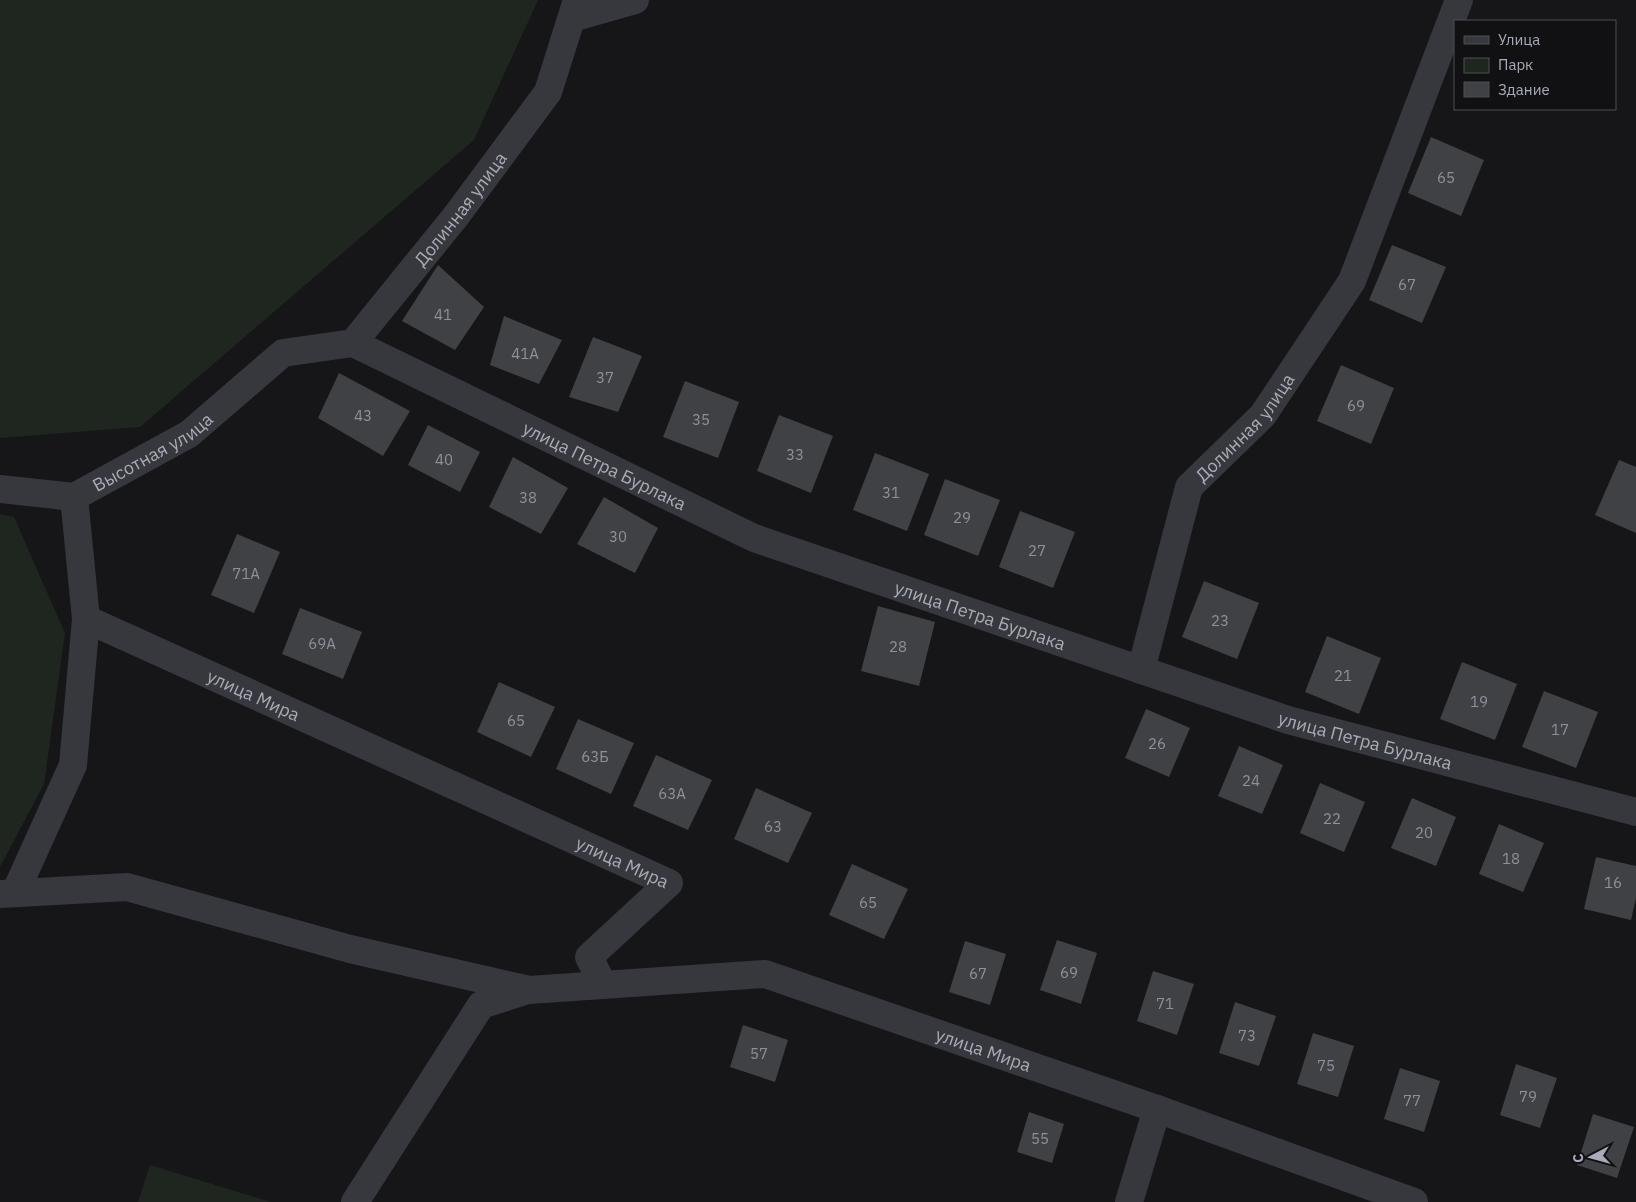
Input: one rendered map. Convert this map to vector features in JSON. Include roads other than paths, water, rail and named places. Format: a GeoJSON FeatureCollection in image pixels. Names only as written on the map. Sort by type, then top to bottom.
{"type":"FeatureCollection","features":[{"type":"Feature","properties":{"kind":"street"},"geometry":{"type":"LineString","coordinates":[[575,9],[635,0]]}},
{"type":"Feature","properties":{"kind":"street","name":"Долинная улица"},"geometry":{"type":"LineString","coordinates":[[1141,670],[1190,488],[1263,415],[1352,281],[1459,0]]}},
{"type":"Feature","properties":{"kind":"street","name":"Долинная улица"},"geometry":{"type":"LineString","coordinates":[[353,343],[456,216],[548,92],[575,9]]}},
{"type":"Feature","properties":{"kind":"street","name":"Высотная улица"},"geometry":{"type":"LineString","coordinates":[[0,489],[74,496],[189,434],[283,353],[353,343]]}},
{"type":"Feature","properties":{"kind":"street","name":"улица Петра Бурлака"},"geometry":{"type":"LineString","coordinates":[[353,343],[754,538],[1288,720],[1636,812]]}},
{"type":"Feature","properties":{"kind":"street"},"geometry":{"type":"LineString","coordinates":[[74,496],[86,619],[73,765],[8,893],[127,887],[350,949],[529,990]]}},
{"type":"Feature","properties":{"kind":"street","name":"улица Мира"},"geometry":{"type":"LineString","coordinates":[[86,619],[669,883],[589,957],[603,985],[765,974],[1157,1109],[1414,1202]]}},
{"type":"Feature","properties":{"kind":"street"},"geometry":{"type":"LineString","coordinates":[[355,1202],[481,1005],[529,990],[603,985]]}},
{"type":"Feature","properties":{"kind":"street"},"geometry":{"type":"LineString","coordinates":[[1128,1202],[1157,1109]]}}]}
